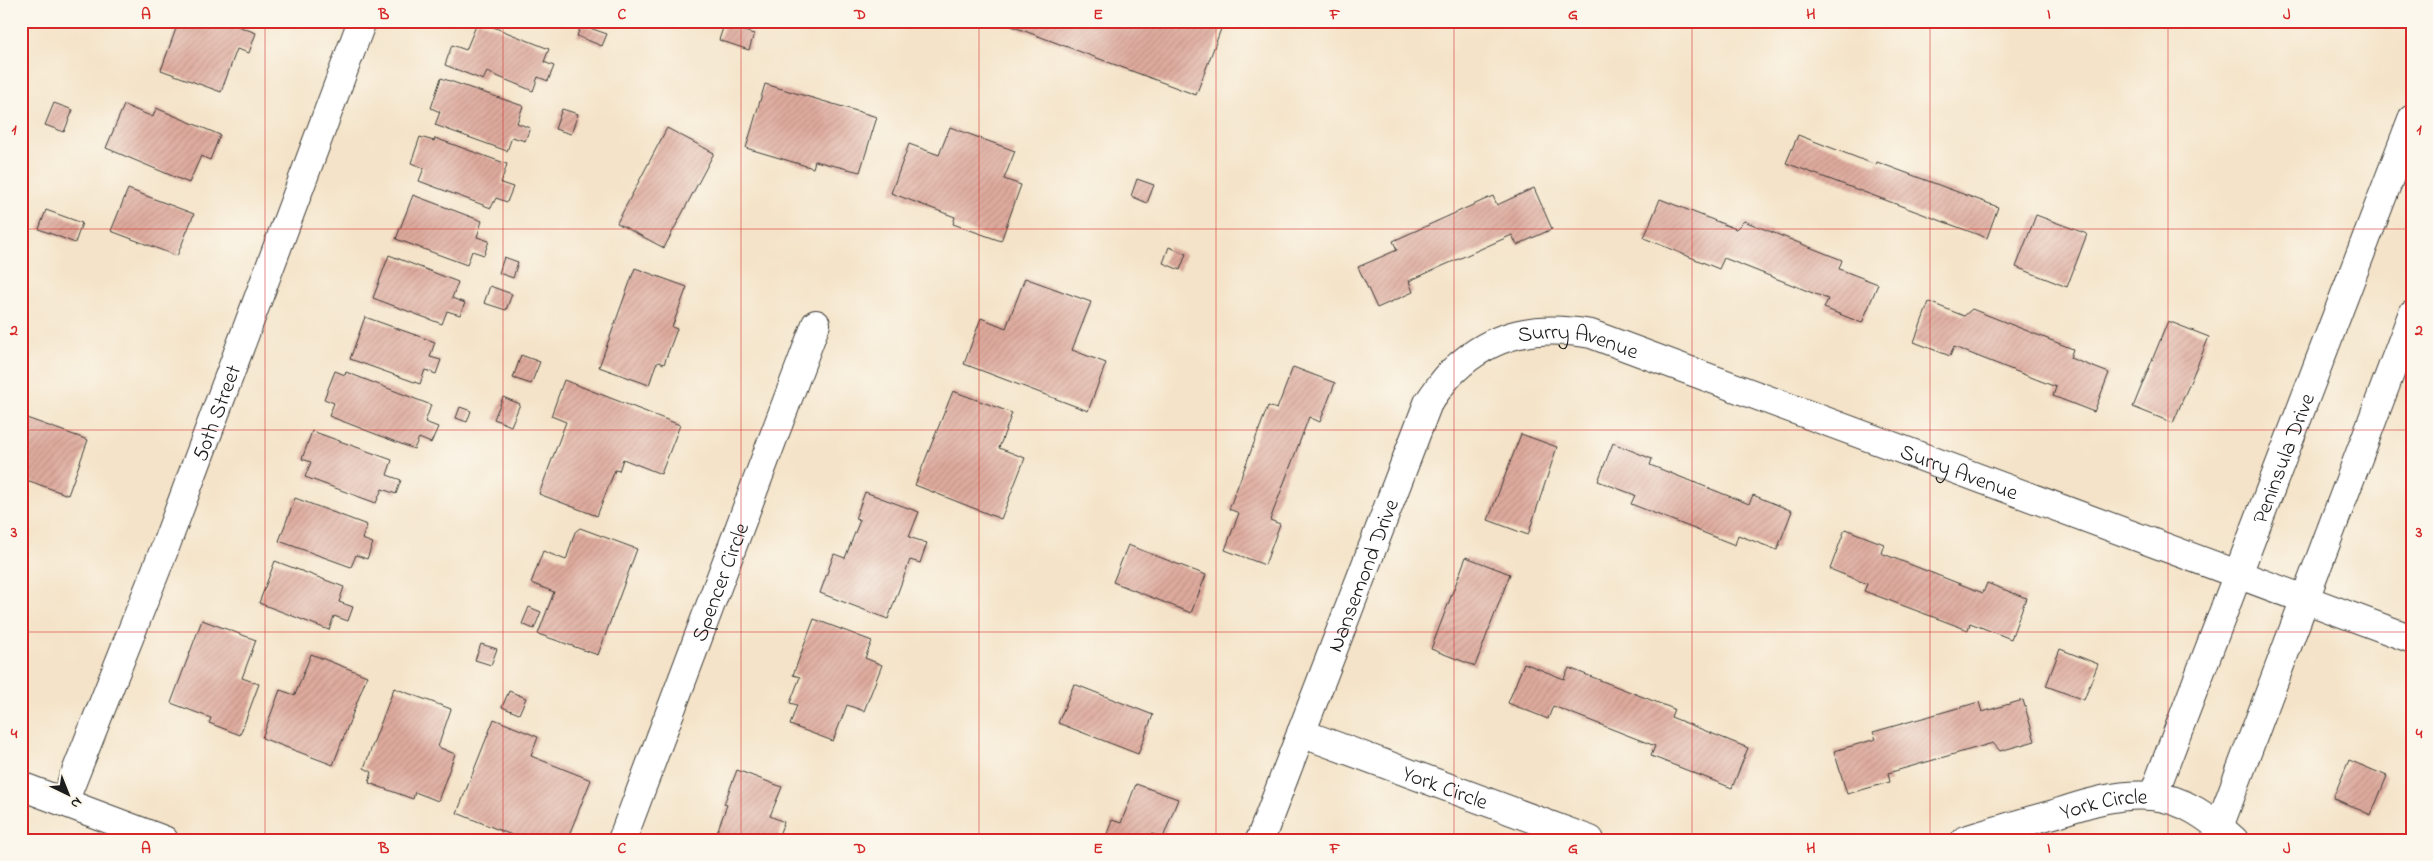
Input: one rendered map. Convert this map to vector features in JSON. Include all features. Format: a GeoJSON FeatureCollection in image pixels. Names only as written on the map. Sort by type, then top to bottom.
{"type":"FeatureCollection","features":[{"type":"Feature","properties":{"kind":"street","name":"50th Street"},"geometry":{"type":"LineString","coordinates":[[64,802],[164,550],[362,21]]}},
{"type":"Feature","properties":{"kind":"street","name":"Peninsula Drive"},"geometry":{"type":"LineString","coordinates":[[2153,796],[2412,119]]}},
{"type":"Feature","properties":{"kind":"street"},"geometry":{"type":"LineString","coordinates":[[2227,833],[2304,598],[2412,315]]}},
{"type":"Feature","properties":{"kind":"street","name":"Spencer Circle"},"geometry":{"type":"LineString","coordinates":[[622,840],[816,324]]}},
{"type":"Feature","properties":{"kind":"street","name":"Surry Avenue"},"geometry":{"type":"LineString","coordinates":[[1502,338],[1531,330],[1561,329],[1591,334],[2412,639]]}},
{"type":"Feature","properties":{"kind":"street","name":"Nansemond Drive"},"geometry":{"type":"LineString","coordinates":[[1260,840],[1428,404],[1452,371],[1476,352],[1502,338]]}},
{"type":"Feature","properties":{"kind":"street","name":"York Circle"},"geometry":{"type":"LineString","coordinates":[[1301,733],[1590,840]]}},
{"type":"Feature","properties":{"kind":"street"},"geometry":{"type":"LineString","coordinates":[[21,786],[164,840]]}},
{"type":"Feature","properties":{"kind":"street","name":"York Circle"},"geometry":{"type":"LineString","coordinates":[[1965,840],[2096,801],[2126,795],[2153,796],[2186,806],[2227,833]]}},
{"type":"Feature","properties":{"kind":"building"},"geometry":{"type":"Polygon","coordinates":[[[126,21],[141,21],[139,26],[126,21]]]}},
{"type":"Feature","properties":{"kind":"building"},"geometry":{"type":"Polygon","coordinates":[[[164,21],[225,21],[256,33],[249,53],[237,49],[221,92],[161,70],[177,26],[164,21]]]}},
{"type":"Feature","properties":{"kind":"building"},"geometry":{"type":"Polygon","coordinates":[[[478,21],[549,49],[544,62],[554,66],[548,81],[538,77],[533,91],[487,72],[483,80],[445,65],[452,45],[466,50],[478,21]]]}},
{"type":"Feature","properties":{"kind":"building"},"geometry":{"type":"Polygon","coordinates":[[[998,21],[1224,21],[1196,95],[998,21]]]}},
{"type":"Feature","properties":{"kind":"building"},"geometry":{"type":"Polygon","coordinates":[[[581,25],[607,34],[602,46],[577,36],[581,25]]]}},
{"type":"Feature","properties":{"kind":"building"},"geometry":{"type":"Polygon","coordinates":[[[724,25],[754,34],[749,50],[719,40],[724,25]]]}},
{"type":"Feature","properties":{"kind":"building"},"geometry":{"type":"Polygon","coordinates":[[[441,78],[523,106],[517,123],[530,128],[525,141],[512,137],[507,151],[435,125],[440,112],[431,108],[441,78]]]}},
{"type":"Feature","properties":{"kind":"building"},"geometry":{"type":"Polygon","coordinates":[[[765,84],[877,117],[860,172],[815,161],[813,168],[746,148],[765,84]]]}},
{"type":"Feature","properties":{"kind":"building"},"geometry":{"type":"Polygon","coordinates":[[[54,103],[73,110],[64,132],[45,125],[54,103]]]}},
{"type":"Feature","properties":{"kind":"building"},"geometry":{"type":"Polygon","coordinates":[[[124,105],[153,117],[156,108],[220,135],[210,160],[201,156],[189,183],[106,148],[124,105]]]}},
{"type":"Feature","properties":{"kind":"building"},"geometry":{"type":"Polygon","coordinates":[[[562,109],[578,114],[571,134],[555,129],[562,109]]]}},
{"type":"Feature","properties":{"kind":"building"},"geometry":{"type":"Polygon","coordinates":[[[950,127],[1015,151],[1004,179],[1021,185],[1001,241],[953,224],[955,217],[891,193],[909,144],[939,155],[950,127]]]}},
{"type":"Feature","properties":{"kind":"building"},"geometry":{"type":"Polygon","coordinates":[[[667,128],[714,153],[664,248],[617,223],[667,128]]]}},
{"type":"Feature","properties":{"kind":"building"},"geometry":{"type":"Polygon","coordinates":[[[1798,135],[1876,165],[1877,162],[1998,207],[1987,238],[1786,163],[1798,135]]]}},
{"type":"Feature","properties":{"kind":"building"},"geometry":{"type":"Polygon","coordinates":[[[420,137],[434,141],[435,138],[507,164],[501,183],[513,187],[507,202],[496,198],[491,208],[419,181],[424,168],[411,163],[420,137]]]}},
{"type":"Feature","properties":{"kind":"building"},"geometry":{"type":"Polygon","coordinates":[[[1137,179],[1154,185],[1147,203],[1131,196],[1137,179]]]}},
{"type":"Feature","properties":{"kind":"building"},"geometry":{"type":"Polygon","coordinates":[[[1534,188],[1552,229],[1517,245],[1512,235],[1409,281],[1413,292],[1377,308],[1358,267],[1397,250],[1393,241],[1493,196],[1497,205],[1534,188]]]}},
{"type":"Feature","properties":{"kind":"building"},"geometry":{"type":"Polygon","coordinates":[[[128,189],[194,214],[177,256],[111,231],[128,189]]]}},
{"type":"Feature","properties":{"kind":"building"},"geometry":{"type":"Polygon","coordinates":[[[413,195],[482,221],[477,237],[489,241],[484,255],[472,251],[467,265],[396,239],[413,195]]]}},
{"type":"Feature","properties":{"kind":"building"},"geometry":{"type":"Polygon","coordinates":[[[1660,199],[1736,229],[1744,221],[1842,260],[1839,269],[1878,284],[1862,323],[1824,308],[1828,299],[1724,258],[1719,269],[1644,238],[1660,199]]]}},
{"type":"Feature","properties":{"kind":"building"},"geometry":{"type":"Polygon","coordinates":[[[46,210],[82,223],[75,243],[39,229],[46,210]]]}},
{"type":"Feature","properties":{"kind":"building"},"geometry":{"type":"Polygon","coordinates":[[[2036,215],[2087,234],[2067,287],[2016,267],[2036,215]]]}},
{"type":"Feature","properties":{"kind":"building"},"geometry":{"type":"Polygon","coordinates":[[[1169,247],[1186,254],[1180,270],[1163,263],[1169,247]]]}},
{"type":"Feature","properties":{"kind":"building"},"geometry":{"type":"Polygon","coordinates":[[[389,255],[458,282],[452,298],[465,303],[460,315],[447,311],[442,324],[373,298],[389,255]]]}},
{"type":"Feature","properties":{"kind":"building"},"geometry":{"type":"Polygon","coordinates":[[[504,257],[518,262],[513,278],[499,273],[504,257]]]}},
{"type":"Feature","properties":{"kind":"building"},"geometry":{"type":"Polygon","coordinates":[[[635,268],[687,287],[672,327],[677,329],[664,364],[659,362],[656,364],[649,385],[599,367],[635,268]]]}},
{"type":"Feature","properties":{"kind":"building"},"geometry":{"type":"Polygon","coordinates":[[[1025,278],[1091,302],[1072,350],[1106,363],[1088,411],[964,364],[981,318],[1006,328],[1025,278]]]}},
{"type":"Feature","properties":{"kind":"building"},"geometry":{"type":"Polygon","coordinates":[[[490,286],[512,294],[506,310],[484,303],[490,286]]]}},
{"type":"Feature","properties":{"kind":"building"},"geometry":{"type":"Polygon","coordinates":[[[1929,302],[1964,316],[1972,309],[2073,349],[2070,358],[2109,373],[2094,412],[2053,396],[2056,387],[1954,347],[1950,356],[1914,342],[1929,302]]]}},
{"type":"Feature","properties":{"kind":"building"},"geometry":{"type":"Polygon","coordinates":[[[365,317],[435,342],[430,357],[441,360],[436,374],[425,370],[420,384],[350,359],[365,317]]]}},
{"type":"Feature","properties":{"kind":"building"},"geometry":{"type":"Polygon","coordinates":[[[2168,321],[2209,337],[2173,423],[2133,407],[2168,321]]]}},
{"type":"Feature","properties":{"kind":"building"},"geometry":{"type":"Polygon","coordinates":[[[521,355],[540,362],[531,384],[513,378],[521,355]]]}},
{"type":"Feature","properties":{"kind":"building"},"geometry":{"type":"Polygon","coordinates":[[[1293,367],[1335,383],[1320,422],[1309,417],[1270,520],[1280,524],[1265,565],[1225,550],[1239,513],[1229,509],[1268,406],[1277,409],[1293,367]]]}},
{"type":"Feature","properties":{"kind":"building"},"geometry":{"type":"Polygon","coordinates":[[[335,371],[345,375],[346,372],[431,405],[425,422],[438,427],[431,443],[419,438],[414,449],[329,416],[334,403],[324,399],[335,371]]]}},
{"type":"Feature","properties":{"kind":"building"},"geometry":{"type":"Polygon","coordinates":[[[564,380],[680,425],[661,474],[623,459],[619,471],[615,470],[597,516],[539,494],[566,422],[551,416],[564,380]]]}},
{"type":"Feature","properties":{"kind":"building"},"geometry":{"type":"Polygon","coordinates":[[[953,391],[1012,413],[999,448],[1025,458],[1001,519],[915,485],[953,391]]]}},
{"type":"Feature","properties":{"kind":"building"},"geometry":{"type":"Polygon","coordinates":[[[503,397],[520,404],[511,426],[494,419],[503,397]]]}},
{"type":"Feature","properties":{"kind":"building"},"geometry":{"type":"Polygon","coordinates":[[[460,407],[471,411],[467,422],[456,418],[460,407]]]}},
{"type":"Feature","properties":{"kind":"building"},"geometry":{"type":"Polygon","coordinates":[[[21,416],[88,440],[68,495],[21,478],[21,416]]]}},
{"type":"Feature","properties":{"kind":"building"},"geometry":{"type":"Polygon","coordinates":[[[312,431],[392,460],[387,475],[401,480],[396,494],[382,489],[376,503],[305,477],[311,462],[302,459],[312,431]]]}},
{"type":"Feature","properties":{"kind":"building"},"geometry":{"type":"Polygon","coordinates":[[[1521,434],[1557,447],[1528,535],[1488,520],[1521,434]]]}},
{"type":"Feature","properties":{"kind":"building"},"geometry":{"type":"Polygon","coordinates":[[[1613,443],[1652,459],[1650,465],[1749,504],[1753,495],[1792,511],[1777,550],[1738,535],[1735,545],[1631,504],[1635,495],[1598,481],[1613,443]]]}},
{"type":"Feature","properties":{"kind":"building"},"geometry":{"type":"Polygon","coordinates":[[[865,492],[919,512],[909,537],[927,543],[920,563],[910,560],[888,619],[820,593],[834,554],[845,558],[860,520],[855,519],[865,492]]]}},
{"type":"Feature","properties":{"kind":"building"},"geometry":{"type":"Polygon","coordinates":[[[295,498],[367,525],[362,539],[373,543],[367,559],[356,555],[351,567],[279,541],[295,498]]]}},
{"type":"Feature","properties":{"kind":"building"},"geometry":{"type":"Polygon","coordinates":[[[580,528],[637,549],[598,655],[538,634],[554,592],[531,583],[543,551],[566,560],[575,532],[580,528]]]}},
{"type":"Feature","properties":{"kind":"building"},"geometry":{"type":"Polygon","coordinates":[[[1845,529],[1884,544],[1881,553],[1983,593],[1987,583],[2026,598],[2011,639],[1970,623],[1968,630],[1864,591],[1867,584],[1830,569],[1845,529]]]}},
{"type":"Feature","properties":{"kind":"building"},"geometry":{"type":"Polygon","coordinates":[[[1128,545],[1206,575],[1191,613],[1113,582],[1128,545]]]}},
{"type":"Feature","properties":{"kind":"building"},"geometry":{"type":"Polygon","coordinates":[[[1466,557],[1510,574],[1475,666],[1431,649],[1466,557]]]}},
{"type":"Feature","properties":{"kind":"building"},"geometry":{"type":"Polygon","coordinates":[[[275,561],[344,587],[339,602],[353,607],[348,621],[334,616],[329,630],[259,603],[275,561]]]}},
{"type":"Feature","properties":{"kind":"building"},"geometry":{"type":"Polygon","coordinates":[[[529,607],[541,612],[534,629],[522,624],[529,607]]]}},
{"type":"Feature","properties":{"kind":"building"},"geometry":{"type":"Polygon","coordinates":[[[814,619],[872,641],[865,658],[882,665],[864,711],[847,705],[833,741],[790,725],[797,705],[790,703],[800,677],[793,675],[814,619]]]}},
{"type":"Feature","properties":{"kind":"building"},"geometry":{"type":"Polygon","coordinates":[[[202,620],[256,640],[242,678],[259,684],[240,735],[209,723],[211,718],[171,703],[202,620]]]}},
{"type":"Feature","properties":{"kind":"building"},"geometry":{"type":"Polygon","coordinates":[[[481,644],[497,649],[491,665],[475,660],[481,644]]]}},
{"type":"Feature","properties":{"kind":"building"},"geometry":{"type":"Polygon","coordinates":[[[2060,649],[2098,664],[2084,700],[2046,686],[2060,649]]]}},
{"type":"Feature","properties":{"kind":"building"},"geometry":{"type":"Polygon","coordinates":[[[311,654],[367,676],[333,765],[262,738],[280,690],[295,695],[311,654]]]}},
{"type":"Feature","properties":{"kind":"building"},"geometry":{"type":"Polygon","coordinates":[[[1524,663],[1564,679],[1569,668],[1674,709],[1671,717],[1748,748],[1732,788],[1651,756],[1655,746],[1553,706],[1548,719],[1508,703],[1524,663]]]}},
{"type":"Feature","properties":{"kind":"building"},"geometry":{"type":"Polygon","coordinates":[[[1074,684],[1153,715],[1138,754],[1058,723],[1074,684]]]}},
{"type":"Feature","properties":{"kind":"building"},"geometry":{"type":"Polygon","coordinates":[[[394,688],[451,709],[438,747],[455,754],[438,801],[415,792],[413,799],[369,783],[372,772],[364,768],[394,688]]]}},
{"type":"Feature","properties":{"kind":"building"},"geometry":{"type":"Polygon","coordinates":[[[509,691],[526,698],[519,714],[502,707],[509,691]]]}},
{"type":"Feature","properties":{"kind":"building"},"geometry":{"type":"Polygon","coordinates":[[[2023,700],[2035,741],[2000,751],[1993,743],[1888,773],[1890,782],[1847,794],[1834,751],[1876,739],[1873,732],[1979,702],[1982,712],[2023,700]]]}},
{"type":"Feature","properties":{"kind":"building"},"geometry":{"type":"Polygon","coordinates":[[[494,719],[538,737],[531,756],[591,780],[567,840],[524,840],[457,813],[494,719]]]}},
{"type":"Feature","properties":{"kind":"building"},"geometry":{"type":"Polygon","coordinates":[[[2349,760],[2387,776],[2371,815],[2333,798],[2349,760]]]}},
{"type":"Feature","properties":{"kind":"building"},"geometry":{"type":"Polygon","coordinates":[[[737,770],[782,787],[770,816],[784,822],[777,840],[714,840],[727,805],[724,804],[737,770]]]}},
{"type":"Feature","properties":{"kind":"building"},"geometry":{"type":"Polygon","coordinates":[[[1136,784],[1178,799],[1163,838],[1152,834],[1150,840],[1105,840],[1112,820],[1121,823],[1136,784]]]}}]}
